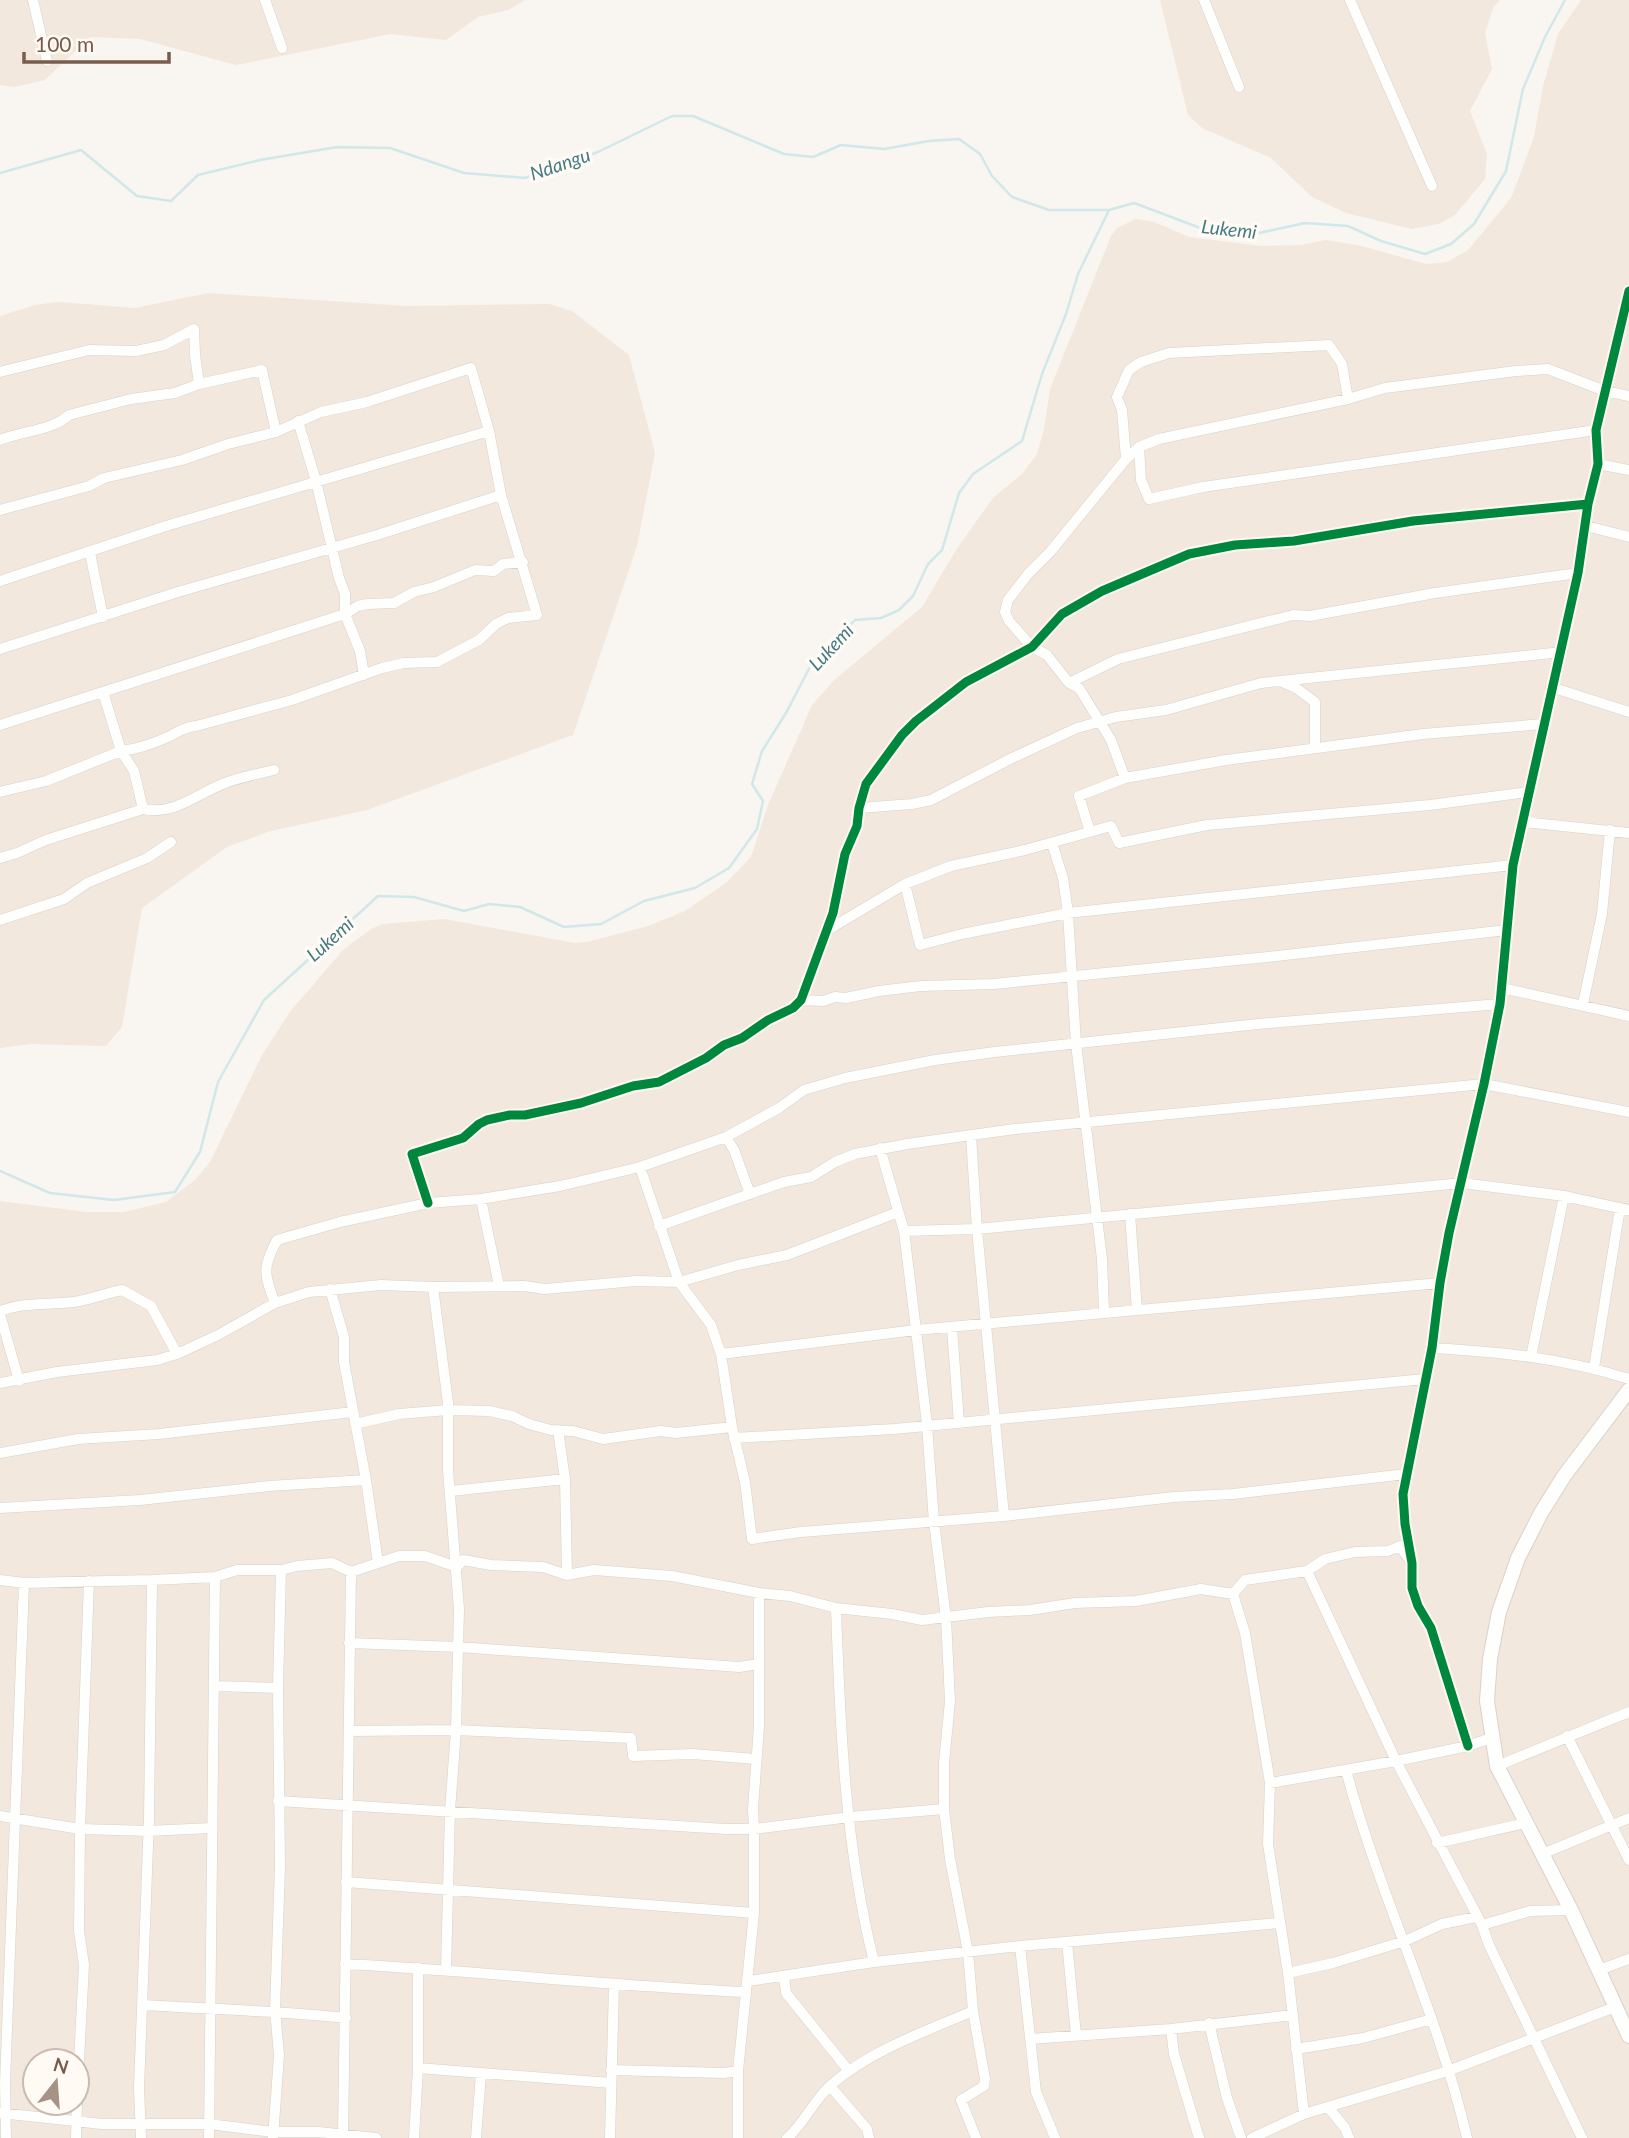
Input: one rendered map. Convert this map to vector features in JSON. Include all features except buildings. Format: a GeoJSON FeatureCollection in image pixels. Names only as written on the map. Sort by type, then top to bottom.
{"type":"FeatureCollection","features":[{"type":"Feature","properties":{"kind":"street"},"geometry":{"type":"LineString","coordinates":[[33,0],[47,61]]}},
{"type":"Feature","properties":{"kind":"street"},"geometry":{"type":"LineString","coordinates":[[265,0],[282,48]]}},
{"type":"Feature","properties":{"kind":"street"},"geometry":{"type":"LineString","coordinates":[[1204,0],[1240,87]]}},
{"type":"Feature","properties":{"kind":"street"},"geometry":{"type":"LineString","coordinates":[[1350,0],[1432,186]]}},
{"type":"Feature","properties":{"kind":"street"},"geometry":{"type":"LineString","coordinates":[[1468,1746],[1431,1628],[1418,1606],[1412,1588],[1412,1563],[1403,1494],[1432,1348],[1440,1283],[1500,1004],[1513,865],[1578,573],[1588,503],[1598,464],[1596,430],[1629,291]]}},
{"type":"Feature","properties":{"kind":"street"},"geometry":{"type":"LineString","coordinates":[[0,372],[89,350],[136,351],[164,345],[194,329],[199,384]]}},
{"type":"Feature","properties":{"kind":"street"},"geometry":{"type":"LineString","coordinates":[[1126,459],[1122,410],[1117,397],[1119,389],[1129,370],[1141,362],[1169,353],[1329,345],[1342,364],[1348,399]]}},
{"type":"Feature","properties":{"kind":"street"},"geometry":{"type":"LineString","coordinates":[[0,510],[89,486],[104,478],[182,460],[228,444],[276,432],[321,412],[367,402],[471,368],[489,431],[501,495],[537,615],[508,618],[496,624],[479,640],[437,663],[404,663],[292,700],[182,728],[173,735],[121,751],[46,781],[0,792]]}},
{"type":"Feature","properties":{"kind":"street"},"geometry":{"type":"LineString","coordinates":[[1125,778],[1111,740],[1079,688],[1069,684],[1047,655],[1032,647],[1009,621],[1005,612],[1008,600],[1139,447],[1159,439],[1348,399],[1385,388],[1435,380],[1548,369],[1605,391],[1629,396]]}},
{"type":"Feature","properties":{"kind":"street"},"geometry":{"type":"LineString","coordinates":[[0,440],[16,433],[46,427],[64,420],[69,415],[131,399],[175,393],[199,384],[262,370],[276,432]]}},
{"type":"Feature","properties":{"kind":"street"},"geometry":{"type":"LineString","coordinates":[[298,421],[316,481],[338,578],[345,594],[345,614],[359,651],[364,675]]}},
{"type":"Feature","properties":{"kind":"street"},"geometry":{"type":"LineString","coordinates":[[1139,447],[1141,480],[1149,499],[1239,482],[1596,430]]}},
{"type":"Feature","properties":{"kind":"street"},"geometry":{"type":"LineString","coordinates":[[0,581],[166,526],[489,431]]}},
{"type":"Feature","properties":{"kind":"street"},"geometry":{"type":"LineString","coordinates":[[1598,464],[1629,470]]}},
{"type":"Feature","properties":{"kind":"street"},"geometry":{"type":"LineString","coordinates":[[0,649],[501,495]]}},
{"type":"Feature","properties":{"kind":"street"},"geometry":{"type":"LineString","coordinates":[[428,1203],[412,1154],[463,1138],[487,1120],[525,1115],[633,1086],[659,1082],[793,1008],[801,1000],[833,913],[845,854],[857,826],[866,784],[902,735],[916,721],[966,682],[1032,647],[1062,614],[1102,591],[1189,554],[1235,545],[1294,541],[1413,521],[1588,503]]}},
{"type":"Feature","properties":{"kind":"street"},"geometry":{"type":"LineString","coordinates":[[1586,526],[1629,537]]}},
{"type":"Feature","properties":{"kind":"street"},"geometry":{"type":"LineString","coordinates":[[90,553],[103,617]]}},
{"type":"Feature","properties":{"kind":"street"},"geometry":{"type":"LineString","coordinates":[[0,725],[345,614],[358,606],[394,603],[414,592],[475,570],[494,571],[503,564],[523,562]]}},
{"type":"Feature","properties":{"kind":"street"},"geometry":{"type":"LineString","coordinates":[[1069,684],[1118,659],[1293,615],[1310,616],[1435,593],[1578,573]]}},
{"type":"Feature","properties":{"kind":"street"},"geometry":{"type":"LineString","coordinates":[[859,808],[930,800],[1077,727],[1166,710],[1261,683],[1562,652]]}},
{"type":"Feature","properties":{"kind":"street"},"geometry":{"type":"LineString","coordinates":[[1281,682],[1296,688],[1315,702],[1315,747]]}},
{"type":"Feature","properties":{"kind":"street"},"geometry":{"type":"LineString","coordinates":[[1551,687],[1629,712]]}},
{"type":"Feature","properties":{"kind":"street"},"geometry":{"type":"LineString","coordinates":[[103,692],[121,751],[134,771],[143,809]]}},
{"type":"Feature","properties":{"kind":"street"},"geometry":{"type":"LineString","coordinates":[[1090,832],[1079,796],[1125,778],[1315,747],[1543,724]]}},
{"type":"Feature","properties":{"kind":"street"},"geometry":{"type":"LineString","coordinates":[[0,858],[46,840],[143,809],[158,811],[175,807],[226,783],[274,770]]}},
{"type":"Feature","properties":{"kind":"street"},"geometry":{"type":"LineString","coordinates":[[826,932],[905,884],[951,866],[1111,827],[1119,843],[1207,825],[1416,806],[1528,792]]}},
{"type":"Feature","properties":{"kind":"street"},"geometry":{"type":"LineString","coordinates":[[1524,822],[1629,834]]}},
{"type":"Feature","properties":{"kind":"street"},"geometry":{"type":"LineString","coordinates":[[1583,1004],[1602,914],[1610,830]]}},
{"type":"Feature","properties":{"kind":"street"},"geometry":{"type":"LineString","coordinates":[[0,920],[64,899],[87,883],[147,858],[171,842]]}},
{"type":"Feature","properties":{"kind":"street"},"geometry":{"type":"LineString","coordinates":[[1052,843],[1063,877],[1068,913],[1076,1044],[1102,1259],[1104,1312]]}},
{"type":"Feature","properties":{"kind":"street"},"geometry":{"type":"LineString","coordinates":[[905,884],[920,945],[1068,913],[1513,865]]}},
{"type":"Feature","properties":{"kind":"street"},"geometry":{"type":"LineString","coordinates":[[801,1000],[823,1001],[835,997],[846,998],[921,986],[994,984],[1507,930]]}},
{"type":"Feature","properties":{"kind":"street"},"geometry":{"type":"LineString","coordinates":[[1502,988],[1629,1016]]}},
{"type":"Feature","properties":{"kind":"street"},"geometry":{"type":"LineString","coordinates":[[275,1303],[265,1277],[266,1260],[277,1240],[340,1222],[428,1203],[481,1199],[560,1186],[640,1167],[726,1137],[779,1108],[804,1090],[845,1078],[935,1060],[1076,1044],[1296,1020],[1500,1004]]}},
{"type":"Feature","properties":{"kind":"street"},"geometry":{"type":"LineString","coordinates":[[659,1226],[784,1182],[811,1177],[835,1162],[855,1154],[1015,1129],[1484,1084],[1629,1112]]}},
{"type":"Feature","properties":{"kind":"street"},"geometry":{"type":"LineString","coordinates":[[971,1136],[1004,1516]]}},
{"type":"Feature","properties":{"kind":"street"},"geometry":{"type":"LineString","coordinates":[[726,1137],[734,1150],[750,1194]]}},
{"type":"Feature","properties":{"kind":"street"},"geometry":{"type":"LineString","coordinates":[[880,1148],[904,1231],[946,1618],[950,1701],[944,1763],[944,1810],[950,1859],[968,1952],[973,2011],[985,2079],[985,2086],[961,2100],[976,2138]]}},
{"type":"Feature","properties":{"kind":"street"},"geometry":{"type":"LineString","coordinates":[[640,1167],[679,1282],[711,1325],[721,1354],[733,1432],[745,1482],[752,1539],[1174,1497],[1233,1494],[1406,1474]]}},
{"type":"Feature","properties":{"kind":"street"},"geometry":{"type":"LineString","coordinates":[[904,1231],[977,1229],[1462,1183],[1564,1196],[1624,1209],[1594,1368]]}},
{"type":"Feature","properties":{"kind":"street"},"geometry":{"type":"LineString","coordinates":[[1531,1357],[1564,1196]]}},
{"type":"Feature","properties":{"kind":"street"},"geometry":{"type":"LineString","coordinates":[[481,1199],[499,1286]]}},
{"type":"Feature","properties":{"kind":"street"},"geometry":{"type":"LineString","coordinates":[[0,1383],[57,1372],[157,1360],[218,1335],[275,1303],[309,1292],[381,1285],[524,1286],[545,1289],[636,1281],[679,1282],[787,1255],[898,1212]]}},
{"type":"Feature","properties":{"kind":"street"},"geometry":{"type":"LineString","coordinates":[[1130,1214],[1137,1310]]}},
{"type":"Feature","properties":{"kind":"street"},"geometry":{"type":"LineString","coordinates":[[721,1354],[916,1330],[1440,1283]]}},
{"type":"Feature","properties":{"kind":"street"},"geometry":{"type":"LineString","coordinates":[[433,1287],[447,1410],[448,1470],[457,1567],[456,1730],[450,1811],[446,1970]]}},
{"type":"Feature","properties":{"kind":"street"},"geometry":{"type":"LineString","coordinates":[[330,1289],[344,1337],[344,1362],[378,1563]]}},
{"type":"Feature","properties":{"kind":"street"},"geometry":{"type":"LineString","coordinates":[[19,1381],[0,1312],[14,1306],[74,1302],[122,1290],[151,1306],[177,1354]]}},
{"type":"Feature","properties":{"kind":"street"},"geometry":{"type":"LineString","coordinates":[[952,1328],[960,1423]]}},
{"type":"Feature","properties":{"kind":"street"},"geometry":{"type":"LineString","coordinates":[[1432,1348],[1509,1352],[1594,1368],[1629,1379]]}},
{"type":"Feature","properties":{"kind":"street"},"geometry":{"type":"LineString","coordinates":[[355,1424],[399,1414],[447,1410],[489,1411],[512,1416],[528,1424],[603,1439],[661,1431],[676,1433],[894,1429],[1425,1379]]}},
{"type":"Feature","properties":{"kind":"street"},"geometry":{"type":"LineString","coordinates":[[1629,1390],[1564,1476],[1518,1558],[1499,1612],[1490,1659],[1487,1701],[1497,1766],[1572,1910],[1629,2036]]}},
{"type":"Feature","properties":{"kind":"street"},"geometry":{"type":"LineString","coordinates":[[0,1453],[78,1439],[159,1434],[353,1412]]}},
{"type":"Feature","properties":{"kind":"street"},"geometry":{"type":"LineString","coordinates":[[558,1430],[565,1479],[567,1575]]}},
{"type":"Feature","properties":{"kind":"street"},"geometry":{"type":"LineString","coordinates":[[451,1491],[565,1479]]}},
{"type":"Feature","properties":{"kind":"street"},"geometry":{"type":"LineString","coordinates":[[0,1508],[140,1500],[269,1486],[366,1480]]}},
{"type":"Feature","properties":{"kind":"street"},"geometry":{"type":"LineString","coordinates":[[1233,1594],[1245,1580],[1307,1571],[1325,1559],[1355,1552],[1388,1550],[1400,1546],[1412,1563]]}},
{"type":"Feature","properties":{"kind":"street"},"geometry":{"type":"LineString","coordinates":[[0,1580],[24,1583],[215,1577],[237,1570],[281,1570],[332,1563],[351,1572],[400,1556],[425,1556],[457,1567]]}},
{"type":"Feature","properties":{"kind":"street"},"geometry":{"type":"LineString","coordinates":[[457,1567],[463,1560],[491,1565],[543,1567],[567,1575],[594,1570],[672,1576],[790,1596],[836,1608],[922,1620],[1075,1604],[1136,1601],[1201,1588],[1233,1594]]}},
{"type":"Feature","properties":{"kind":"street"},"geometry":{"type":"LineString","coordinates":[[273,2135],[279,2055],[275,2011],[280,1866],[278,1688],[281,1570]]}},
{"type":"Feature","properties":{"kind":"street"},"geometry":{"type":"LineString","coordinates":[[1307,1571],[1396,1761],[1479,1921],[1582,2138]]}},
{"type":"Feature","properties":{"kind":"street"},"geometry":{"type":"LineString","coordinates":[[342,2136],[346,2018],[351,1572]]}},
{"type":"Feature","properties":{"kind":"street"},"geometry":{"type":"LineString","coordinates":[[209,2138],[215,1577]]}},
{"type":"Feature","properties":{"kind":"street"},"geometry":{"type":"LineString","coordinates":[[141,2138],[139,2088],[148,1831],[152,1580]]}},
{"type":"Feature","properties":{"kind":"street"},"geometry":{"type":"LineString","coordinates":[[80,2047],[84,1965],[79,1931],[80,1829],[89,1581]]}},
{"type":"Feature","properties":{"kind":"street"},"geometry":{"type":"LineString","coordinates":[[6,2138],[5,2082],[24,1583]]}},
{"type":"Feature","properties":{"kind":"street"},"geometry":{"type":"LineString","coordinates":[[738,2138],[738,2071],[754,1913],[752,1809],[759,1726],[760,1593]]}},
{"type":"Feature","properties":{"kind":"street"},"geometry":{"type":"LineString","coordinates":[[1233,1594],[1245,1633],[1270,1783],[1268,1844],[1289,1973],[1304,2114]]}},
{"type":"Feature","properties":{"kind":"street"},"geometry":{"type":"LineString","coordinates":[[836,1608],[840,1707],[850,1817],[860,1906],[874,1962]]}},
{"type":"Feature","properties":{"kind":"street"},"geometry":{"type":"LineString","coordinates":[[349,1643],[458,1647],[739,1667],[758,1664]]}},
{"type":"Feature","properties":{"kind":"street"},"geometry":{"type":"LineString","coordinates":[[215,1686],[278,1688]]}},
{"type":"Feature","properties":{"kind":"street"},"geometry":{"type":"LineString","coordinates":[[1497,1766],[1629,1712]]}},
{"type":"Feature","properties":{"kind":"street"},"geometry":{"type":"LineString","coordinates":[[348,1731],[456,1730],[631,1738],[633,1756],[693,1754],[755,1759]]}},
{"type":"Feature","properties":{"kind":"street"},"geometry":{"type":"LineString","coordinates":[[1567,1736],[1629,1860]]}},
{"type":"Feature","properties":{"kind":"street"},"geometry":{"type":"LineString","coordinates":[[1270,1783],[1396,1761],[1468,1746],[1494,1737]]}},
{"type":"Feature","properties":{"kind":"street"},"geometry":{"type":"LineString","coordinates":[[1346,1770],[1360,1822],[1432,2019],[1467,2138]]}},
{"type":"Feature","properties":{"kind":"street"},"geometry":{"type":"LineString","coordinates":[[278,1801],[754,1829],[850,1817],[944,1810]]}},
{"type":"Feature","properties":{"kind":"street"},"geometry":{"type":"LineString","coordinates":[[0,1816],[80,1829],[148,1831],[211,1828]]}},
{"type":"Feature","properties":{"kind":"street"},"geometry":{"type":"LineString","coordinates":[[1542,1854],[1629,1818]]}},
{"type":"Feature","properties":{"kind":"street"},"geometry":{"type":"LineString","coordinates":[[1437,1843],[1526,1824]]}},
{"type":"Feature","properties":{"kind":"street"},"geometry":{"type":"LineString","coordinates":[[346,1882],[754,1913]]}},
{"type":"Feature","properties":{"kind":"street"},"geometry":{"type":"LineString","coordinates":[[1289,1973],[1405,1941],[1442,1924],[1479,1921],[1530,1911],[1572,1910]]}},
{"type":"Feature","properties":{"kind":"street"},"geometry":{"type":"LineString","coordinates":[[748,1981],[874,1962],[1020,1946],[1279,1923]]}},
{"type":"Feature","properties":{"kind":"street"},"geometry":{"type":"LineString","coordinates":[[1067,1942],[1076,2035]]}},
{"type":"Feature","properties":{"kind":"street"},"geometry":{"type":"LineString","coordinates":[[1020,1946],[1036,2092],[1055,2138]]}},
{"type":"Feature","properties":{"kind":"street"},"geometry":{"type":"LineString","coordinates":[[1599,1970],[1629,1959]]}},
{"type":"Feature","properties":{"kind":"street"},"geometry":{"type":"LineString","coordinates":[[345,1964],[746,1992]]}},
{"type":"Feature","properties":{"kind":"street"},"geometry":{"type":"LineString","coordinates":[[414,2138],[418,2068],[418,1968]]}},
{"type":"Feature","properties":{"kind":"street"},"geometry":{"type":"LineString","coordinates":[[784,1976],[786,1993],[849,2070]]}},
{"type":"Feature","properties":{"kind":"street"},"geometry":{"type":"LineString","coordinates":[[610,2138],[614,1984]]}},
{"type":"Feature","properties":{"kind":"street"},"geometry":{"type":"LineString","coordinates":[[142,2005],[275,2011],[346,2018]]}},
{"type":"Feature","properties":{"kind":"street"},"geometry":{"type":"LineString","coordinates":[[1252,2138],[1304,2114],[1448,2071],[1535,2040],[1615,2007]]}},
{"type":"Feature","properties":{"kind":"street"},"geometry":{"type":"LineString","coordinates":[[787,2138],[830,2085],[849,2070],[898,2043],[973,2011]]}},
{"type":"Feature","properties":{"kind":"street"},"geometry":{"type":"LineString","coordinates":[[1030,2039],[1171,2029],[1293,2015]]}},
{"type":"Feature","properties":{"kind":"street"},"geometry":{"type":"LineString","coordinates":[[1296,2049],[1363,2038],[1432,2019]]}},
{"type":"Feature","properties":{"kind":"street"},"geometry":{"type":"LineString","coordinates":[[1209,2023],[1227,2098],[1241,2138]]}},
{"type":"Feature","properties":{"kind":"street"},"geometry":{"type":"LineString","coordinates":[[1171,2029],[1174,2054],[1199,2138]]}},
{"type":"Feature","properties":{"kind":"street"},"geometry":{"type":"LineString","coordinates":[[418,2068],[611,2082]]}},
{"type":"Feature","properties":{"kind":"street"},"geometry":{"type":"LineString","coordinates":[[611,2070],[723,2073],[738,2071]]}},
{"type":"Feature","properties":{"kind":"street"},"geometry":{"type":"LineString","coordinates":[[476,2138],[481,2074]]}},
{"type":"Feature","properties":{"kind":"street"},"geometry":{"type":"LineString","coordinates":[[830,2085],[867,2129],[869,2138]]}},
{"type":"Feature","properties":{"kind":"street"},"geometry":{"type":"LineString","coordinates":[[1328,2107],[1345,2128],[1349,2138]]}},
{"type":"Feature","properties":{"kind":"street"},"geometry":{"type":"LineString","coordinates":[[4,2113],[102,2124],[209,2124],[273,2135],[284,2130],[376,2138]]}},
{"type":"Feature","properties":{"kind":"street"},"geometry":{"type":"LineString","coordinates":[[76,2117],[76,2138]]}},
{"type":"Feature","properties":{"kind":"shaded area"},"geometry":{"type":"Polygon","coordinates":[[[0,0],[525,0],[508,10],[478,17],[446,40],[390,34],[236,65],[140,39],[90,37],[45,80],[14,87],[0,85],[0,0]]]}},
{"type":"Feature","properties":{"kind":"shaded area"},"geometry":{"type":"Polygon","coordinates":[[[1160,0],[1500,0],[1493,8],[1485,33],[1492,69],[1470,111],[1487,154],[1485,179],[1455,215],[1439,224],[1412,229],[1346,213],[1312,197],[1271,158],[1202,128],[1188,115],[1160,0]]]}},
{"type":"Feature","properties":{"kind":"shaded area"},"geometry":{"type":"Polygon","coordinates":[[[1581,0],[1629,0],[1629,2138],[0,2138],[0,1201],[86,1212],[124,1212],[166,1202],[195,1180],[210,1162],[261,1057],[289,1013],[343,950],[371,929],[383,924],[444,919],[575,943],[587,942],[648,926],[685,911],[726,883],[751,857],[768,805],[812,705],[833,681],[922,607],[956,550],[994,497],[1023,473],[1037,454],[1050,389],[1111,236],[1117,228],[1136,219],[1154,222],[1189,237],[1261,246],[1301,245],[1325,240],[1358,245],[1426,264],[1447,262],[1468,250],[1511,198],[1534,137],[1543,86],[1558,34],[1581,0]]]}},
{"type":"Feature","properties":{"kind":"shaded area"},"geometry":{"type":"Polygon","coordinates":[[[208,293],[406,306],[549,304],[572,311],[629,355],[655,453],[637,546],[573,735],[367,810],[267,832],[227,847],[142,908],[122,1027],[106,1046],[31,1044],[0,1048],[0,316],[35,305],[59,302],[135,308],[208,293]]]}},
{"type":"Feature","properties":{"kind":"waterway","name":"Ndangu"},"geometry":{"type":"LineString","coordinates":[[0,173],[81,150],[137,196],[171,201],[198,175],[260,160],[337,147],[390,148],[464,173],[525,178],[598,152],[672,116],[693,116],[784,154],[813,157],[841,145],[884,149],[959,139],[980,154],[992,176],[1012,197],[1049,210],[1109,210],[1134,203],[1203,229],[1259,233],[1305,223],[1348,226],[1381,241],[1425,254],[1451,244],[1474,224],[1506,171],[1523,89],[1545,37],[1565,0]]}},
{"type":"Feature","properties":{"kind":"waterway","name":"Lukemi"},"geometry":{"type":"LineString","coordinates":[[0,1171],[50,1193],[114,1200],[175,1192],[200,1152],[218,1082],[264,1000],[378,896],[414,897],[464,911],[489,904],[520,907],[564,927],[601,924],[644,901],[695,888],[729,868],[757,829],[763,801],[752,784],[762,751],[811,665],[855,620],[881,618],[899,610],[913,596],[928,564],[942,550],[959,493],[973,474],[1022,441],[1042,374],[1066,314],[1078,274],[1109,210]]}},
{"type":"Feature","properties":{"kind":"cycle path"},"geometry":{"type":"LineString","coordinates":[[1468,1746],[1431,1628],[1418,1606],[1412,1588],[1412,1563],[1403,1494],[1432,1348],[1449,1233],[1500,1004],[1513,865],[1578,573],[1588,504],[1598,464],[1596,430],[1629,291]]}},
{"type":"Feature","properties":{"kind":"cycle path"},"geometry":{"type":"LineString","coordinates":[[428,1203],[412,1154],[463,1138],[487,1120],[581,1103],[633,1086],[659,1082],[793,1008],[801,1000],[833,913],[845,854],[857,826],[866,784],[902,735],[916,721],[966,682],[1032,647],[1062,614],[1102,591],[1189,554],[1235,545],[1294,541],[1413,521],[1588,504]]}}]}
